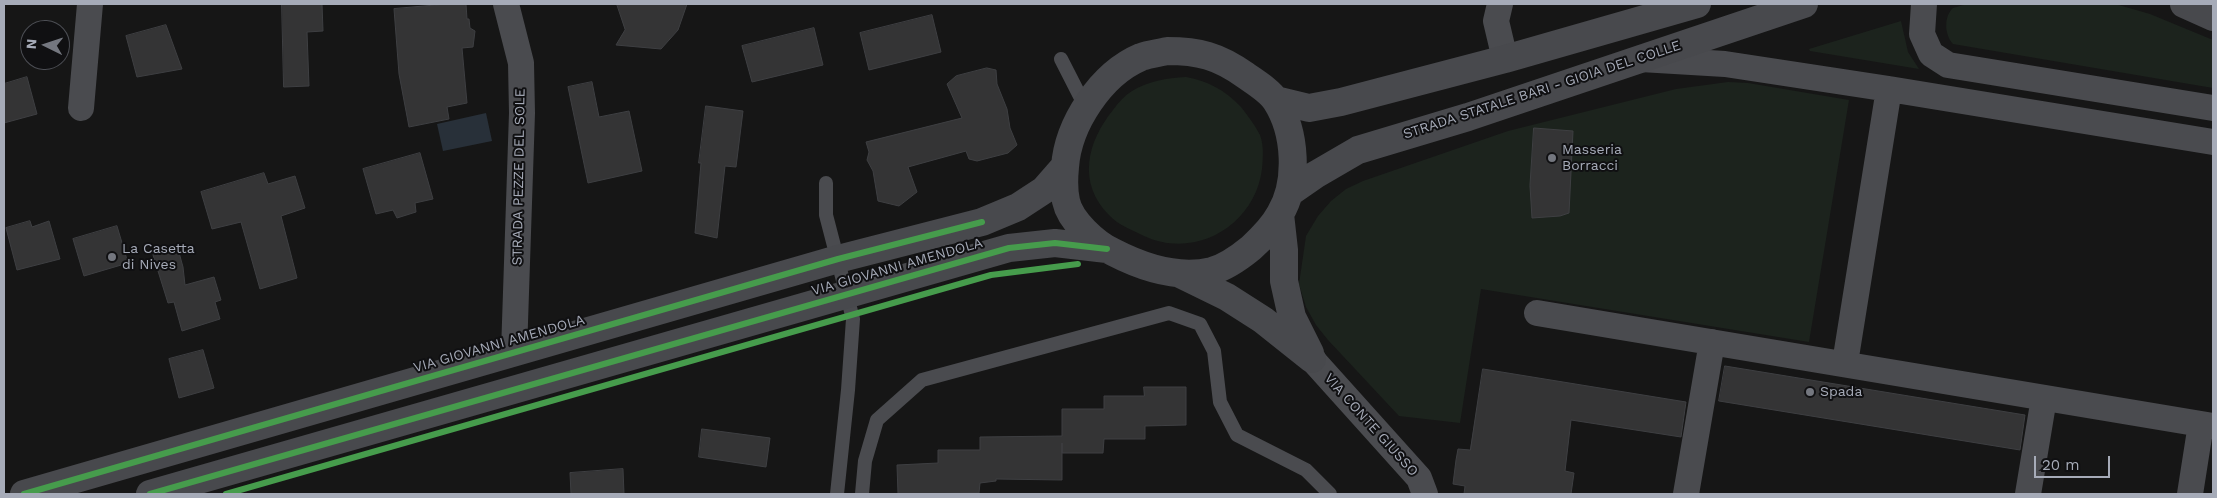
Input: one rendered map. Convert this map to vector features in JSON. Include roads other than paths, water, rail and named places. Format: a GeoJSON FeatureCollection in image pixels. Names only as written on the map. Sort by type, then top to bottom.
{"type":"FeatureCollection","features":[{"type":"Feature","properties":{"kind":"main road"},"geometry":{"type":"LineString","coordinates":[[1276,100],[1310,108],[1505,59],[1676,8],[1697,4]]}},
{"type":"Feature","properties":{"kind":"main road","name":"STRADA STATALE BARI - GIOIA DEL COLLE"},"geometry":{"type":"LineString","coordinates":[[1285,203],[1315,175],[1358,150],[1468,117],[1804,4]]}},
{"type":"Feature","properties":{"kind":"main road"},"geometry":{"type":"LineString","coordinates":[[2184,4],[2213,17]]}},
{"type":"Feature","properties":{"kind":"main road","name":"VIA GIOVANNI AMENDOLA"},"geometry":{"type":"LineString","coordinates":[[1167,51],[1192,51],[1216,57],[1257,83],[1276,100],[1288,130],[1293,161],[1285,203],[1263,237],[1240,257],[1212,271],[1178,273],[1127,259],[1107,249],[1084,232],[1066,202],[1064,166],[1073,133],[1086,108],[1099,89],[1120,70],[1142,57],[1167,51]]}},
{"type":"Feature","properties":{"kind":"main road","name":"VIA GIOVANNI AMENDOLA"},"geometry":{"type":"LineString","coordinates":[[24,494],[838,259],[982,222],[1018,207],[1044,190],[1064,166]]}},
{"type":"Feature","properties":{"kind":"main road"},"geometry":{"type":"LineString","coordinates":[[1285,203],[1284,280],[1292,317],[1312,359]]}},
{"type":"Feature","properties":{"kind":"main road","name":"VIA GIOVANNI AMENDOLA"},"geometry":{"type":"LineString","coordinates":[[150,494],[1009,248],[1055,243],[1107,249]]}},
{"type":"Feature","properties":{"kind":"main road"},"geometry":{"type":"LineString","coordinates":[[1178,273],[1227,297],[1263,320],[1312,359]]}},
{"type":"Feature","properties":{"kind":"street"},"geometry":{"type":"LineString","coordinates":[[81,108],[90,4]]}},
{"type":"Feature","properties":{"kind":"street","name":"STRADA PEZZE DEL SOLE"},"geometry":{"type":"LineString","coordinates":[[506,4],[521,63],[522,113],[514,352]]}},
{"type":"Feature","properties":{"kind":"street"},"geometry":{"type":"LineString","coordinates":[[1500,4],[1496,21],[1505,59]]}},
{"type":"Feature","properties":{"kind":"street"},"geometry":{"type":"LineString","coordinates":[[1924,4],[1922,34],[1932,54],[1948,65],[2213,108]]}},
{"type":"Feature","properties":{"kind":"street"},"geometry":{"type":"LineString","coordinates":[[1636,59],[1725,64],[2213,142]]}},
{"type":"Feature","properties":{"kind":"street"},"geometry":{"type":"LineString","coordinates":[[1845,363],[1889,89]]}},
{"type":"Feature","properties":{"kind":"street"},"geometry":{"type":"LineString","coordinates":[[1537,313],[2207,425],[2190,494]]}},
{"type":"Feature","properties":{"kind":"street"},"geometry":{"type":"LineString","coordinates":[[1686,494],[1712,342]]}},
{"type":"Feature","properties":{"kind":"street","name":"VIA CONTE GIUSSO"},"geometry":{"type":"LineString","coordinates":[[1312,359],[1419,478],[1424,494]]}},
{"type":"Feature","properties":{"kind":"street"},"geometry":{"type":"LineString","coordinates":[[2028,494],[2044,398]]}},
{"type":"Feature","properties":{"kind":"lane"},"geometry":{"type":"LineString","coordinates":[[1061,59],[1086,108]]}},
{"type":"Feature","properties":{"kind":"lane"},"geometry":{"type":"LineString","coordinates":[[826,183],[826,216],[853,319],[837,494]]}},
{"type":"Feature","properties":{"kind":"lane"},"geometry":{"type":"LineString","coordinates":[[862,494],[866,461],[877,420],[922,380],[1169,313],[1200,324],[1214,351],[1220,402],[1237,435],[1306,470],[1330,494]]}},
{"type":"Feature","properties":{"kind":"place","name":"Masseria Borracci"},"geometry":{"type":"Point","coordinates":[1552,158]}},
{"type":"Feature","properties":{"kind":"place","name":"La Casetta di Nives"},"geometry":{"type":"Point","coordinates":[112,257]}},
{"type":"Feature","properties":{"kind":"place","name":"Spada"},"geometry":{"type":"Point","coordinates":[1810,392]}}]}
